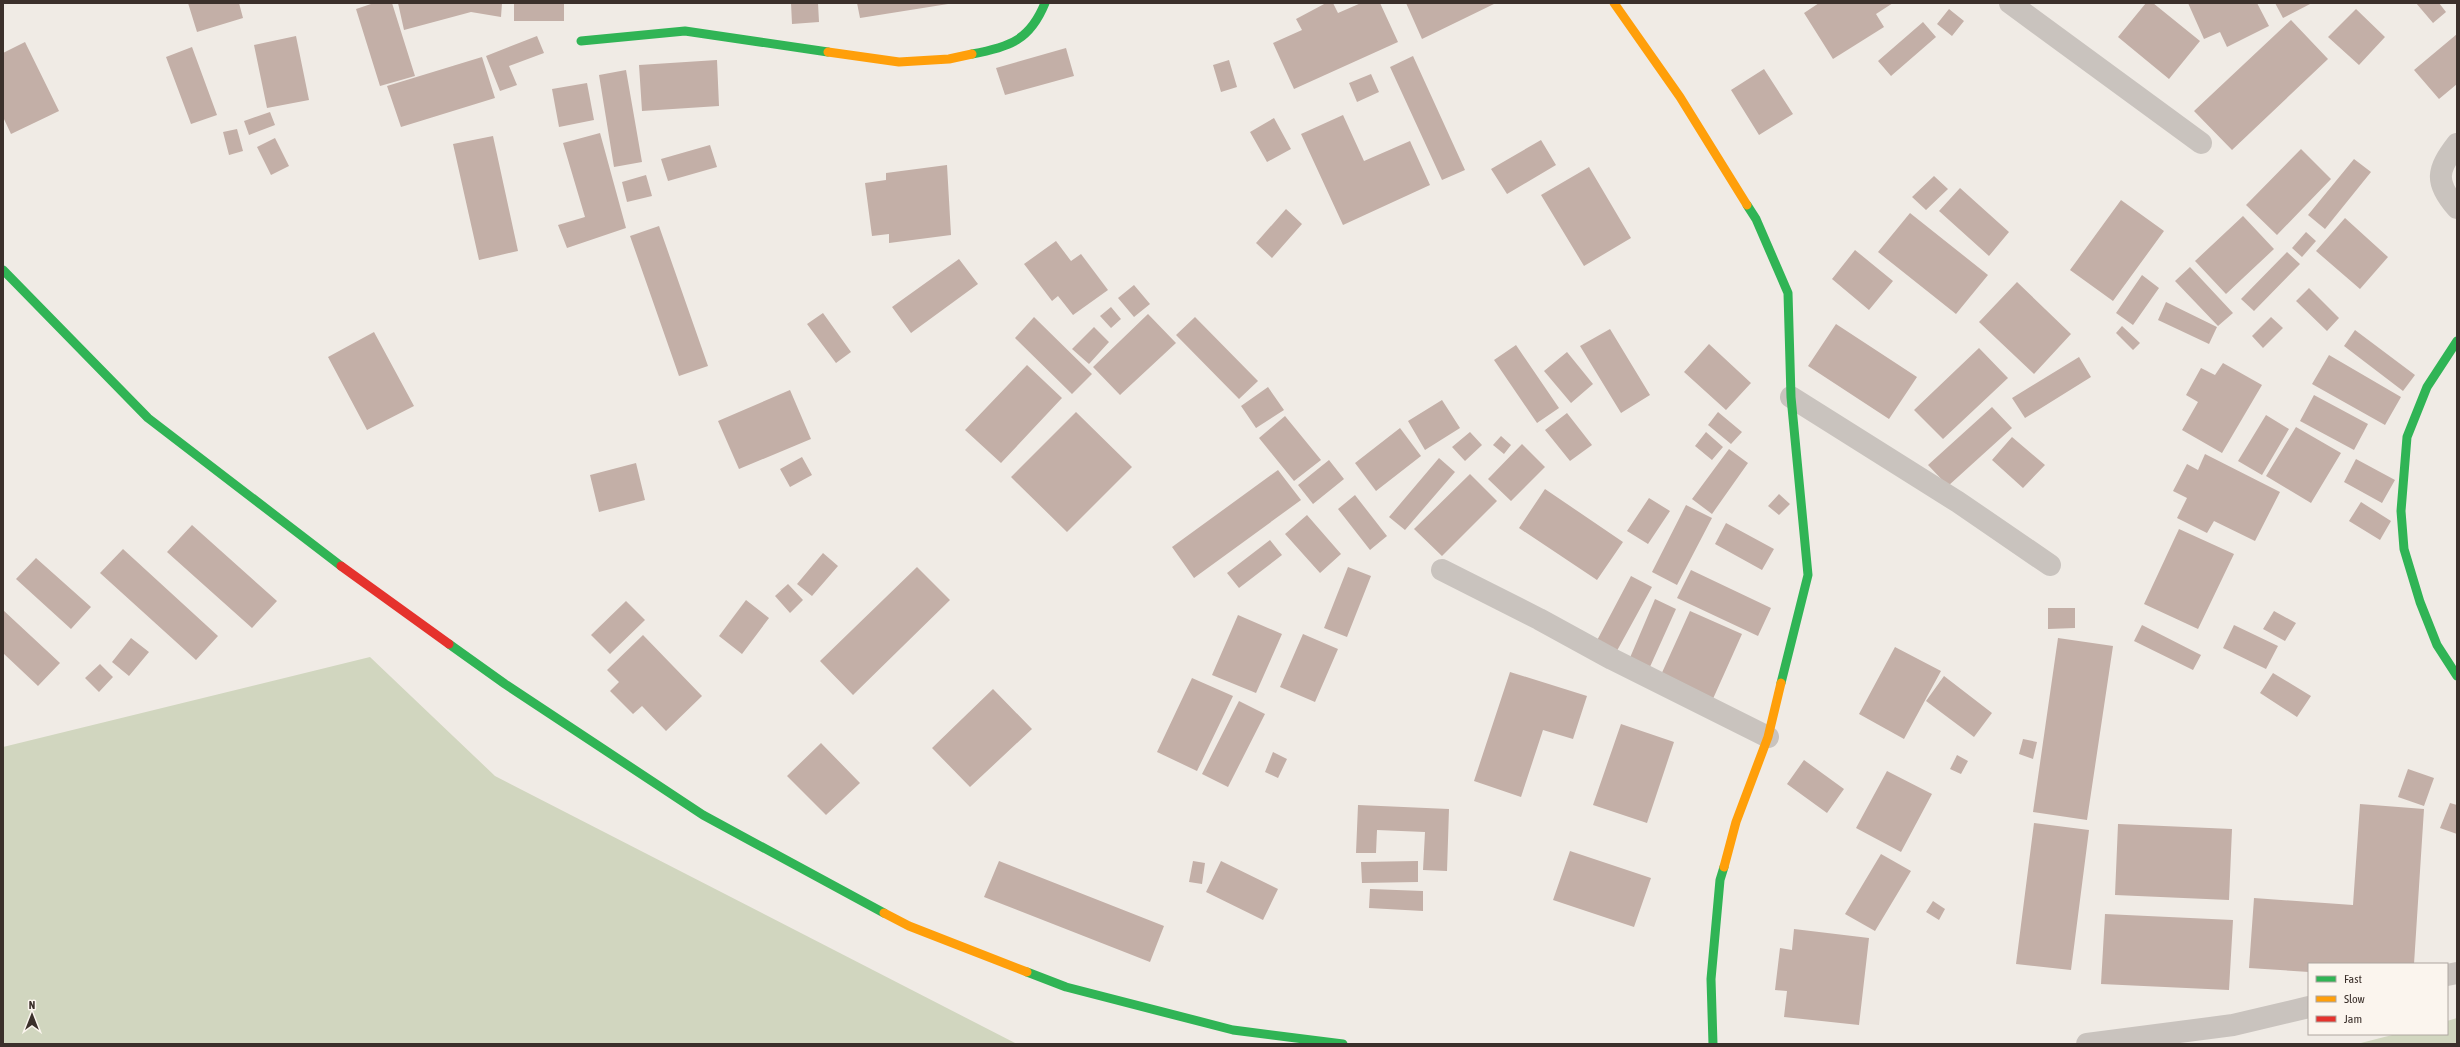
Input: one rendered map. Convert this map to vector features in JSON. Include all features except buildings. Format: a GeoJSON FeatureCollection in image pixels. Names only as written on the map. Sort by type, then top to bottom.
{"type":"FeatureCollection","features":[{"type":"Feature","properties":{"kind":"street"},"geometry":{"type":"LineString","coordinates":[[581,41],[685,31],[899,62],[949,59],[995,50],[1018,41],[1037,22],[1045,3]]}},
{"type":"Feature","properties":{"kind":"street"},"geometry":{"type":"LineString","coordinates":[[1614,3],[1680,97],[1756,219],[1788,293],[1791,396],[1808,575],[1768,737],[1736,822],[1720,880],[1711,979],[1714,1044]]}},
{"type":"Feature","properties":{"kind":"street"},"geometry":{"type":"LineString","coordinates":[[2010,3],[2201,143]]}},
{"type":"Feature","properties":{"kind":"street"},"geometry":{"type":"LineString","coordinates":[[2457,144],[2444,161],[2441,171],[2444,192],[2457,208]]}},
{"type":"Feature","properties":{"kind":"street"},"geometry":{"type":"LineString","coordinates":[[3,270],[148,418],[317,549],[505,684],[703,815],[909,926],[1066,987],[1233,1030],[1342,1044]]}},
{"type":"Feature","properties":{"kind":"street"},"geometry":{"type":"LineString","coordinates":[[2457,341],[2427,388],[2407,437],[2401,510],[2404,549],[2420,602],[2437,645],[2457,676]]}},
{"type":"Feature","properties":{"kind":"street"},"geometry":{"type":"LineString","coordinates":[[1791,396],[1958,502],[2050,565]]}},
{"type":"Feature","properties":{"kind":"street"},"geometry":{"type":"LineString","coordinates":[[1442,570],[1539,618],[1612,659],[1768,737]]}},
{"type":"Feature","properties":{"kind":"street"},"geometry":{"type":"LineString","coordinates":[[2087,1044],[2233,1025],[2308,1008]]}},
{"type":"Feature","properties":{"kind":"green space"},"geometry":{"type":"Polygon","coordinates":[[[370,657],[495,776],[1017,1044],[3,1044],[3,747],[370,657]]]}},
{"type":"Feature","properties":{"kind":"green space"},"geometry":{"type":"Polygon","coordinates":[[[2457,1018],[2457,1044],[2357,1044],[2392,1035],[2448,1035],[2448,1021],[2457,1018]]]}},
{"type":"Feature","properties":{"kind":"traffic: fast"},"geometry":{"type":"LineString","coordinates":[[972,54],[1008,45],[1017,40],[1033,26],[1045,3]]}},
{"type":"Feature","properties":{"kind":"traffic: fast"},"geometry":{"type":"LineString","coordinates":[[581,41],[685,31],[828,52]]}},
{"type":"Feature","properties":{"kind":"traffic: fast"},"geometry":{"type":"LineString","coordinates":[[1747,205],[1756,219],[1788,293],[1791,397],[1808,575],[1781,683]]}},
{"type":"Feature","properties":{"kind":"traffic: fast"},"geometry":{"type":"LineString","coordinates":[[3,270],[148,418],[341,566]]}},
{"type":"Feature","properties":{"kind":"traffic: fast"},"geometry":{"type":"LineString","coordinates":[[2457,341],[2427,387],[2407,437],[2401,511],[2404,549],[2420,602],[2437,645],[2457,676]]}},
{"type":"Feature","properties":{"kind":"traffic: fast"},"geometry":{"type":"LineString","coordinates":[[449,644],[505,684],[703,815],[884,913]]}},
{"type":"Feature","properties":{"kind":"traffic: fast"},"geometry":{"type":"LineString","coordinates":[[1713,1044],[1711,979],[1720,880],[1724,867]]}},
{"type":"Feature","properties":{"kind":"traffic: fast"},"geometry":{"type":"LineString","coordinates":[[1027,972],[1066,987],[1233,1030],[1343,1044]]}},
{"type":"Feature","properties":{"kind":"traffic: slow"},"geometry":{"type":"LineString","coordinates":[[1614,3],[1680,97],[1747,205]]}},
{"type":"Feature","properties":{"kind":"traffic: slow"},"geometry":{"type":"LineString","coordinates":[[828,52],[899,62],[949,59],[972,54]]}},
{"type":"Feature","properties":{"kind":"traffic: slow"},"geometry":{"type":"LineString","coordinates":[[1724,867],[1736,822],[1768,737],[1781,683]]}},
{"type":"Feature","properties":{"kind":"traffic: slow"},"geometry":{"type":"LineString","coordinates":[[884,913],[909,926],[1027,972]]}},
{"type":"Feature","properties":{"kind":"traffic: jam"},"geometry":{"type":"LineString","coordinates":[[341,566],[449,644]]}}]}
